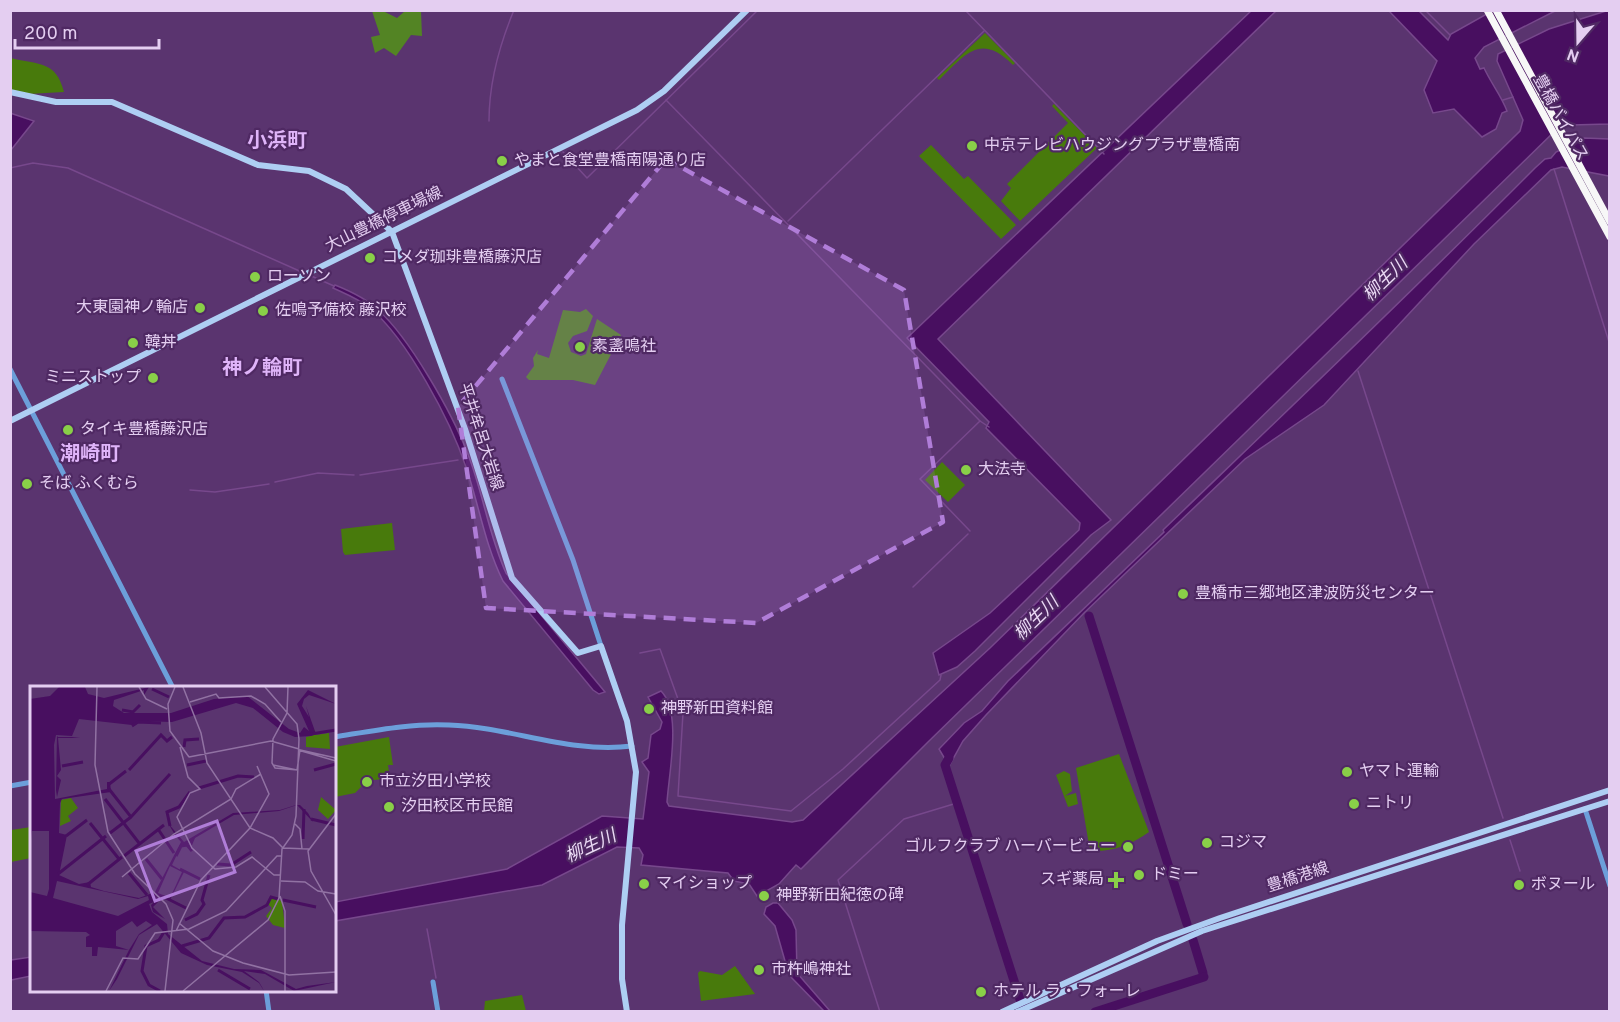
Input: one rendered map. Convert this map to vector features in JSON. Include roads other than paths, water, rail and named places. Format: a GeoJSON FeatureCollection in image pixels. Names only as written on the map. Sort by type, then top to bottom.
{"type":"FeatureCollection","features":[{"type":"Feature","properties":{"kind":"highway","name":"豊橋バイパス"},"geometry":{"type":"LineString","coordinates":[[1487,10],[1610,237]]}},
{"type":"Feature","properties":{"kind":"highway","name":"豊橋バイパス"},"geometry":{"type":"LineString","coordinates":[[1496,10],[1610,222]]}},
{"type":"Feature","properties":{"kind":"main road","name":"大山豊橋停車場線"},"geometry":{"type":"LineString","coordinates":[[10,421],[637,110],[664,91],[747,10]]}},
{"type":"Feature","properties":{"kind":"main road","name":"平井牟呂大岩線"},"geometry":{"type":"LineString","coordinates":[[10,92],[56,102],[118,103],[249,162],[309,171],[346,189],[392,232],[465,429],[512,578],[578,653],[601,646]]}},
{"type":"Feature","properties":{"kind":"main road"},"geometry":{"type":"LineString","coordinates":[[601,646],[623,709],[636,772],[622,925],[622,979],[627,1011]]}},
{"type":"Feature","properties":{"kind":"main road","name":"豊橋港線"},"geometry":{"type":"LineString","coordinates":[[1022,1007],[1157,941],[1220,918],[1610,790]]}},
{"type":"Feature","properties":{"kind":"main road","name":"豊橋港線"},"geometry":{"type":"LineString","coordinates":[[1002,1011],[1022,1007],[1202,931],[1610,801]]}},
{"type":"Feature","properties":{"kind":"street"},"geometry":{"type":"LineString","coordinates":[[10,369],[172,686]]}},
{"type":"Feature","properties":{"kind":"street"},"geometry":{"type":"LineString","coordinates":[[502,379],[573,560],[601,646]]}},
{"type":"Feature","properties":{"kind":"street"},"geometry":{"type":"LineString","coordinates":[[336,737],[406,727],[450,725],[583,748],[632,746]]}},
{"type":"Feature","properties":{"kind":"street"},"geometry":{"type":"LineString","coordinates":[[10,786],[30,782]]}},
{"type":"Feature","properties":{"kind":"street"},"geometry":{"type":"LineString","coordinates":[[1585,809],[1610,886]]}},
{"type":"Feature","properties":{"kind":"street"},"geometry":{"type":"LineString","coordinates":[[433,982],[438,1011]]}},
{"type":"Feature","properties":{"kind":"street"},"geometry":{"type":"LineString","coordinates":[[266,992],[269,1011]]}},
{"type":"Feature","properties":{"kind":"water"},"geometry":{"type":"Polygon","coordinates":[[[1557,10],[1484,47],[1475,58],[1480,69],[1484,68],[1507,111],[1502,113],[1496,129],[1482,137],[1454,109],[1433,113],[1424,90],[1437,61],[1389,11],[1419,11],[1448,40],[1451,34],[1492,11],[1557,10]]]}},
{"type":"Feature","properties":{"kind":"water"},"geometry":{"type":"Polygon","coordinates":[[[1251,11],[1276,11],[938,339],[1111,520],[1091,535],[975,651],[957,667],[939,675],[933,653],[990,613],[1079,530],[1080,523],[986,428],[989,422],[907,338],[1251,11]]]}},
{"type":"Feature","properties":{"kind":"water","name":"柳生川"},"geometry":{"type":"Polygon","coordinates":[[[1609,11],[1609,124],[1571,125],[1556,130],[928,742],[801,869],[796,865],[779,884],[757,896],[749,884],[734,881],[728,873],[641,865],[643,855],[639,848],[617,847],[542,885],[336,921],[336,902],[507,869],[602,816],[643,819],[649,772],[642,762],[648,758],[651,735],[660,729],[662,722],[648,697],[661,691],[671,713],[673,727],[667,802],[669,806],[792,822],[803,820],[990,648],[1520,131],[1523,120],[1497,61],[1498,54],[1549,29],[1609,11]]]}},
{"type":"Feature","properties":{"kind":"water"},"geometry":{"type":"Polygon","coordinates":[[[10,113],[34,121],[11,150],[10,150],[10,113]]]}},
{"type":"Feature","properties":{"kind":"water"},"geometry":{"type":"Polygon","coordinates":[[[1584,138],[1609,139],[1609,176],[1562,167],[1551,170],[1474,244],[1324,405],[1245,459],[1084,613],[986,715],[963,741],[948,768],[944,768],[942,764],[945,759],[939,749],[964,723],[982,711],[1008,681],[1164,532],[1163,530],[1397,305],[1535,168],[1556,152],[1584,138]]]}},
{"type":"Feature","properties":{"kind":"water"},"geometry":{"type":"Polygon","coordinates":[[[335,285],[358,295],[373,306],[390,322],[416,357],[451,417],[467,452],[506,573],[605,692],[599,694],[593,690],[503,581],[491,553],[471,481],[439,404],[413,360],[384,322],[366,305],[333,288],[335,285]]]}},
{"type":"Feature","properties":{"kind":"water"},"geometry":{"type":"Polygon","coordinates":[[[778,903],[792,920],[796,930],[797,973],[830,1011],[824,1011],[789,975],[775,926],[764,914],[766,907],[778,903]]]}},
{"type":"Feature","properties":{"kind":"water"},"geometry":{"type":"Polygon","coordinates":[[[30,957],[30,976],[11,980],[11,960],[30,957]]]}},
{"type":"Feature","properties":{"kind":"waterway"},"geometry":{"type":"LineString","coordinates":[[489,121],[496,64],[514,10]]}},
{"type":"Feature","properties":{"kind":"waterway"},"geometry":{"type":"LineString","coordinates":[[563,152],[587,178],[758,10]]}},
{"type":"Feature","properties":{"kind":"waterway"},"geometry":{"type":"LineString","coordinates":[[965,10],[1104,154]]}},
{"type":"Feature","properties":{"kind":"waterway"},"geometry":{"type":"LineString","coordinates":[[1425,10],[1450,35]]}},
{"type":"Feature","properties":{"kind":"waterway"},"geometry":{"type":"LineString","coordinates":[[788,221],[984,31]]}},
{"type":"Feature","properties":{"kind":"waterway"},"geometry":{"type":"LineString","coordinates":[[1503,100],[1513,97]]}},
{"type":"Feature","properties":{"kind":"waterway"},"geometry":{"type":"LineString","coordinates":[[666,100],[980,421]]}},
{"type":"Feature","properties":{"kind":"waterway"},"geometry":{"type":"LineString","coordinates":[[10,168],[33,163],[68,168],[304,273]]}},
{"type":"Feature","properties":{"kind":"waterway"},"geometry":{"type":"LineString","coordinates":[[1554,169],[1610,345]]}},
{"type":"Feature","properties":{"kind":"waterway"},"geometry":{"type":"LineString","coordinates":[[309,275],[334,286]]}},
{"type":"Feature","properties":{"kind":"waterway"},"geometry":{"type":"LineString","coordinates":[[1358,371],[1503,818]]}},
{"type":"Feature","properties":{"kind":"waterway"},"geometry":{"type":"LineString","coordinates":[[970,531],[920,479],[980,421],[989,427]]}},
{"type":"Feature","properties":{"kind":"waterway"},"geometry":{"type":"LineString","coordinates":[[360,475],[458,460]]}},
{"type":"Feature","properties":{"kind":"waterway"},"geometry":{"type":"LineString","coordinates":[[275,482],[318,473],[354,475]]}},
{"type":"Feature","properties":{"kind":"waterway"},"geometry":{"type":"LineString","coordinates":[[190,490],[215,492],[269,484]]}},
{"type":"Feature","properties":{"kind":"waterway"},"geometry":{"type":"LineString","coordinates":[[913,587],[968,534]]}},
{"type":"Feature","properties":{"kind":"waterway"},"geometry":{"type":"LineString","coordinates":[[1089,616],[1187,924]]}},
{"type":"Feature","properties":{"kind":"waterway"},"geometry":{"type":"LineString","coordinates":[[640,653],[660,649],[683,713],[678,796],[791,811],[843,769],[940,680],[941,675]]}},
{"type":"Feature","properties":{"kind":"waterway"},"geometry":{"type":"LineString","coordinates":[[949,758],[945,765],[1024,1012]]}},
{"type":"Feature","properties":{"kind":"waterway"},"geometry":{"type":"LineString","coordinates":[[880,1012],[838,880],[904,819],[957,803]]}},
{"type":"Feature","properties":{"kind":"waterway"},"geometry":{"type":"LineString","coordinates":[[1510,840],[1520,871]]}},
{"type":"Feature","properties":{"kind":"waterway"},"geometry":{"type":"LineString","coordinates":[[427,929],[436,978]]}},
{"type":"Feature","properties":{"kind":"waterway"},"geometry":{"type":"LineString","coordinates":[[1193,940],[1203,973]]}},
{"type":"Feature","properties":{"kind":"waterway"},"geometry":{"type":"LineString","coordinates":[[1095,1012],[1204,977]]}},
{"type":"Feature","properties":{"kind":"place","name":"中京テレビハウジングプラザ豊橋南"},"geometry":{"type":"Point","coordinates":[972,146]}},
{"type":"Feature","properties":{"kind":"place","name":"やまと食堂豊橋南陽通り店"},"geometry":{"type":"Point","coordinates":[502,161]}},
{"type":"Feature","properties":{"kind":"place","name":"コメダ珈琲豊橋藤沢店"},"geometry":{"type":"Point","coordinates":[370,258]}},
{"type":"Feature","properties":{"kind":"place","name":"ローソン"},"geometry":{"type":"Point","coordinates":[255,277]}},
{"type":"Feature","properties":{"kind":"place","name":"大東園神ノ輪店"},"geometry":{"type":"Point","coordinates":[200,308]}},
{"type":"Feature","properties":{"kind":"place","name":"佐鳴予備校 藤沢校"},"geometry":{"type":"Point","coordinates":[263,311]}},
{"type":"Feature","properties":{"kind":"place","name":"韓丼"},"geometry":{"type":"Point","coordinates":[133,343]}},
{"type":"Feature","properties":{"kind":"place","name":"素盞鳴社"},"geometry":{"type":"Point","coordinates":[580,347]}},
{"type":"Feature","properties":{"kind":"place","name":"ミニストップ"},"geometry":{"type":"Point","coordinates":[153,378]}},
{"type":"Feature","properties":{"kind":"place","name":"タイキ豊橋藤沢店"},"geometry":{"type":"Point","coordinates":[68,430]}},
{"type":"Feature","properties":{"kind":"place","name":"大法寺"},"geometry":{"type":"Point","coordinates":[966,470]}},
{"type":"Feature","properties":{"kind":"place","name":"そば ふくむら"},"geometry":{"type":"Point","coordinates":[27,484]}},
{"type":"Feature","properties":{"kind":"place","name":"豊橋市三郷地区津波防災センター"},"geometry":{"type":"Point","coordinates":[1183,594]}},
{"type":"Feature","properties":{"kind":"place","name":"神野新田資料館"},"geometry":{"type":"Point","coordinates":[649,709]}},
{"type":"Feature","properties":{"kind":"place","name":"ヤマト運輸"},"geometry":{"type":"Point","coordinates":[1347,772]}},
{"type":"Feature","properties":{"kind":"place","name":"市立汐田小学校"},"geometry":{"type":"Point","coordinates":[367,782]}},
{"type":"Feature","properties":{"kind":"place","name":"ニトリ"},"geometry":{"type":"Point","coordinates":[1354,804]}},
{"type":"Feature","properties":{"kind":"place","name":"汐田校区市民館"},"geometry":{"type":"Point","coordinates":[389,807]}},
{"type":"Feature","properties":{"kind":"place","name":"コジマ"},"geometry":{"type":"Point","coordinates":[1207,843]}},
{"type":"Feature","properties":{"kind":"place","name":"ゴルフクラブ ハーバービュー"},"geometry":{"type":"Point","coordinates":[1128,847]}},
{"type":"Feature","properties":{"kind":"place","name":"ドミー"},"geometry":{"type":"Point","coordinates":[1139,875]}},
{"type":"Feature","properties":{"kind":"place","name":"スギ薬局"},"geometry":{"type":"Point","coordinates":[1116,880]}},
{"type":"Feature","properties":{"kind":"place","name":"マイショップ"},"geometry":{"type":"Point","coordinates":[644,884]}},
{"type":"Feature","properties":{"kind":"place","name":"ボヌール"},"geometry":{"type":"Point","coordinates":[1519,885]}},
{"type":"Feature","properties":{"kind":"place","name":"神野新田紀徳の碑"},"geometry":{"type":"Point","coordinates":[764,896]}},
{"type":"Feature","properties":{"kind":"place","name":"市杵嶋神社"},"geometry":{"type":"Point","coordinates":[759,970]}},
{"type":"Feature","properties":{"kind":"place","name":"ホテル ラ・フォーレ"},"geometry":{"type":"Point","coordinates":[981,992]}},
{"type":"Feature","properties":{"kind":"district","name":"小浜町"},"geometry":{"type":"Point","coordinates":[277,142]}},
{"type":"Feature","properties":{"kind":"district","name":"神ノ輪町"},"geometry":{"type":"Point","coordinates":[262,369]}},
{"type":"Feature","properties":{"kind":"district","name":"潮崎町"},"geometry":{"type":"Point","coordinates":[90,455]}}]}
